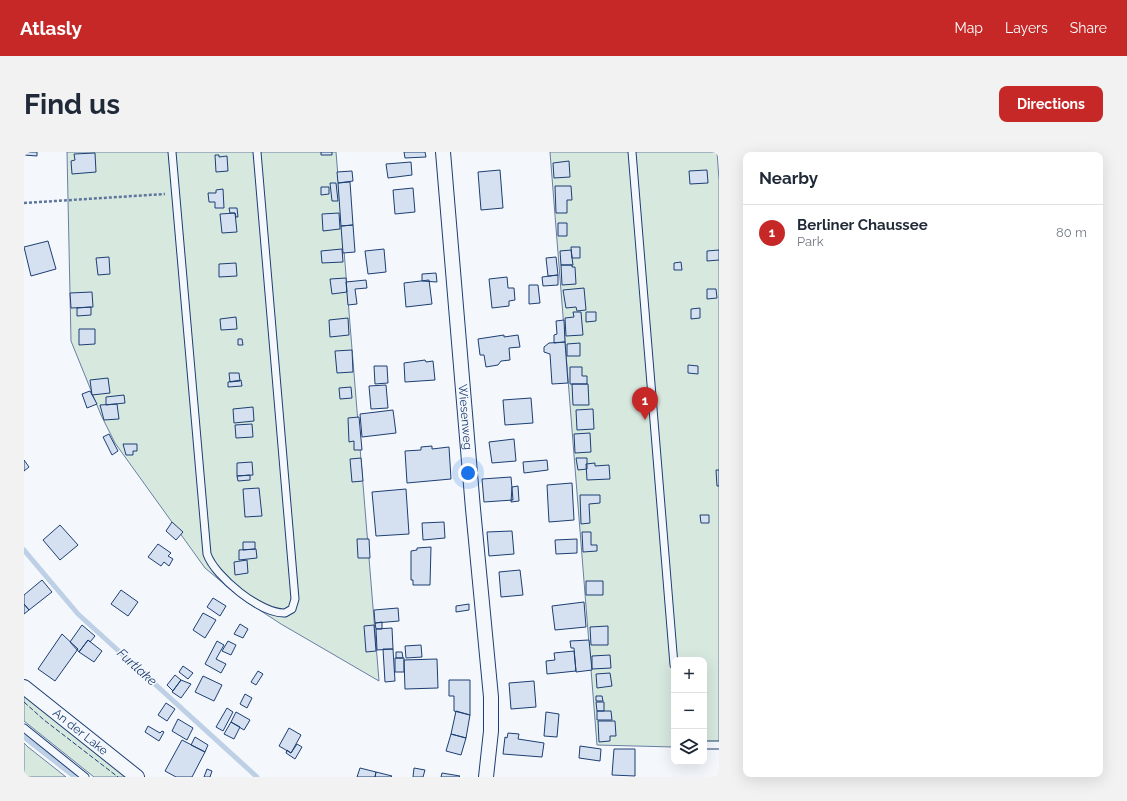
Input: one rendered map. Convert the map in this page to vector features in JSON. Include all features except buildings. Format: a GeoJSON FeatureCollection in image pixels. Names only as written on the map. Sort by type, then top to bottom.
{"type":"FeatureCollection","features":[{"type":"Feature","properties":{"kind":"street","name":"Wiesenweg"},"geometry":{"type":"LineString","coordinates":[[443,152],[473,509],[491,697],[491,731],[486,777]]}},
{"type":"Feature","properties":{"kind":"street","name":"An der Lake"},"geometry":{"type":"LineString","coordinates":[[24,687],[137,777]]}},
{"type":"Feature","properties":{"kind":"lane"},"geometry":{"type":"LineString","coordinates":[[172,152],[207,554],[217,572],[236,588],[268,610],[285,613],[293,608],[295,599],[257,152]]}},
{"type":"Feature","properties":{"kind":"lane"},"geometry":{"type":"LineString","coordinates":[[632,152],[673,657]]}},
{"type":"Feature","properties":{"kind":"lane"},"geometry":{"type":"LineString","coordinates":[[24,728],[85,777]]}},
{"type":"Feature","properties":{"kind":"lane"},"geometry":{"type":"LineString","coordinates":[[707,744],[719,745]]}},
{"type":"Feature","properties":{"kind":"path"},"geometry":{"type":"LineString","coordinates":[[24,203],[176,193]]}},
{"type":"Feature","properties":{"kind":"shaded area"},"geometry":{"type":"Polygon","coordinates":[[[67,152],[336,152],[379,681],[281,624],[241,598],[205,568],[115,443],[101,415],[71,341],[67,152]]]}},
{"type":"Feature","properties":{"kind":"shaded area"},"geometry":{"type":"Polygon","coordinates":[[[550,152],[717,152],[719,180],[719,748],[707,748],[707,657],[671,657],[671,747],[597,745],[550,152]]]}},
{"type":"Feature","properties":{"kind":"shaded area"},"geometry":{"type":"Polygon","coordinates":[[[24,692],[130,777],[94,777],[24,721],[24,692]]]}},
{"type":"Feature","properties":{"kind":"shaded area"},"geometry":{"type":"Polygon","coordinates":[[[24,743],[28,747],[66,777],[24,777],[24,743]]]}},
{"type":"Feature","properties":{"kind":"waterway","name":"Furtlake"},"geometry":{"type":"LineString","coordinates":[[24,550],[78,614],[257,777]]}},
{"type":"Feature","properties":{"kind":"waterway"},"geometry":{"type":"LineString","coordinates":[[24,737],[75,777]]}},
{"type":"Feature","properties":{"kind":"fence"},"geometry":{"type":"LineString","coordinates":[[24,702],[44,720],[118,777]]}},
{"type":"Feature","properties":{"kind":"place","name":"Berliner Chaussee"},"geometry":{"type":"Point","coordinates":[645,420]}}]}
